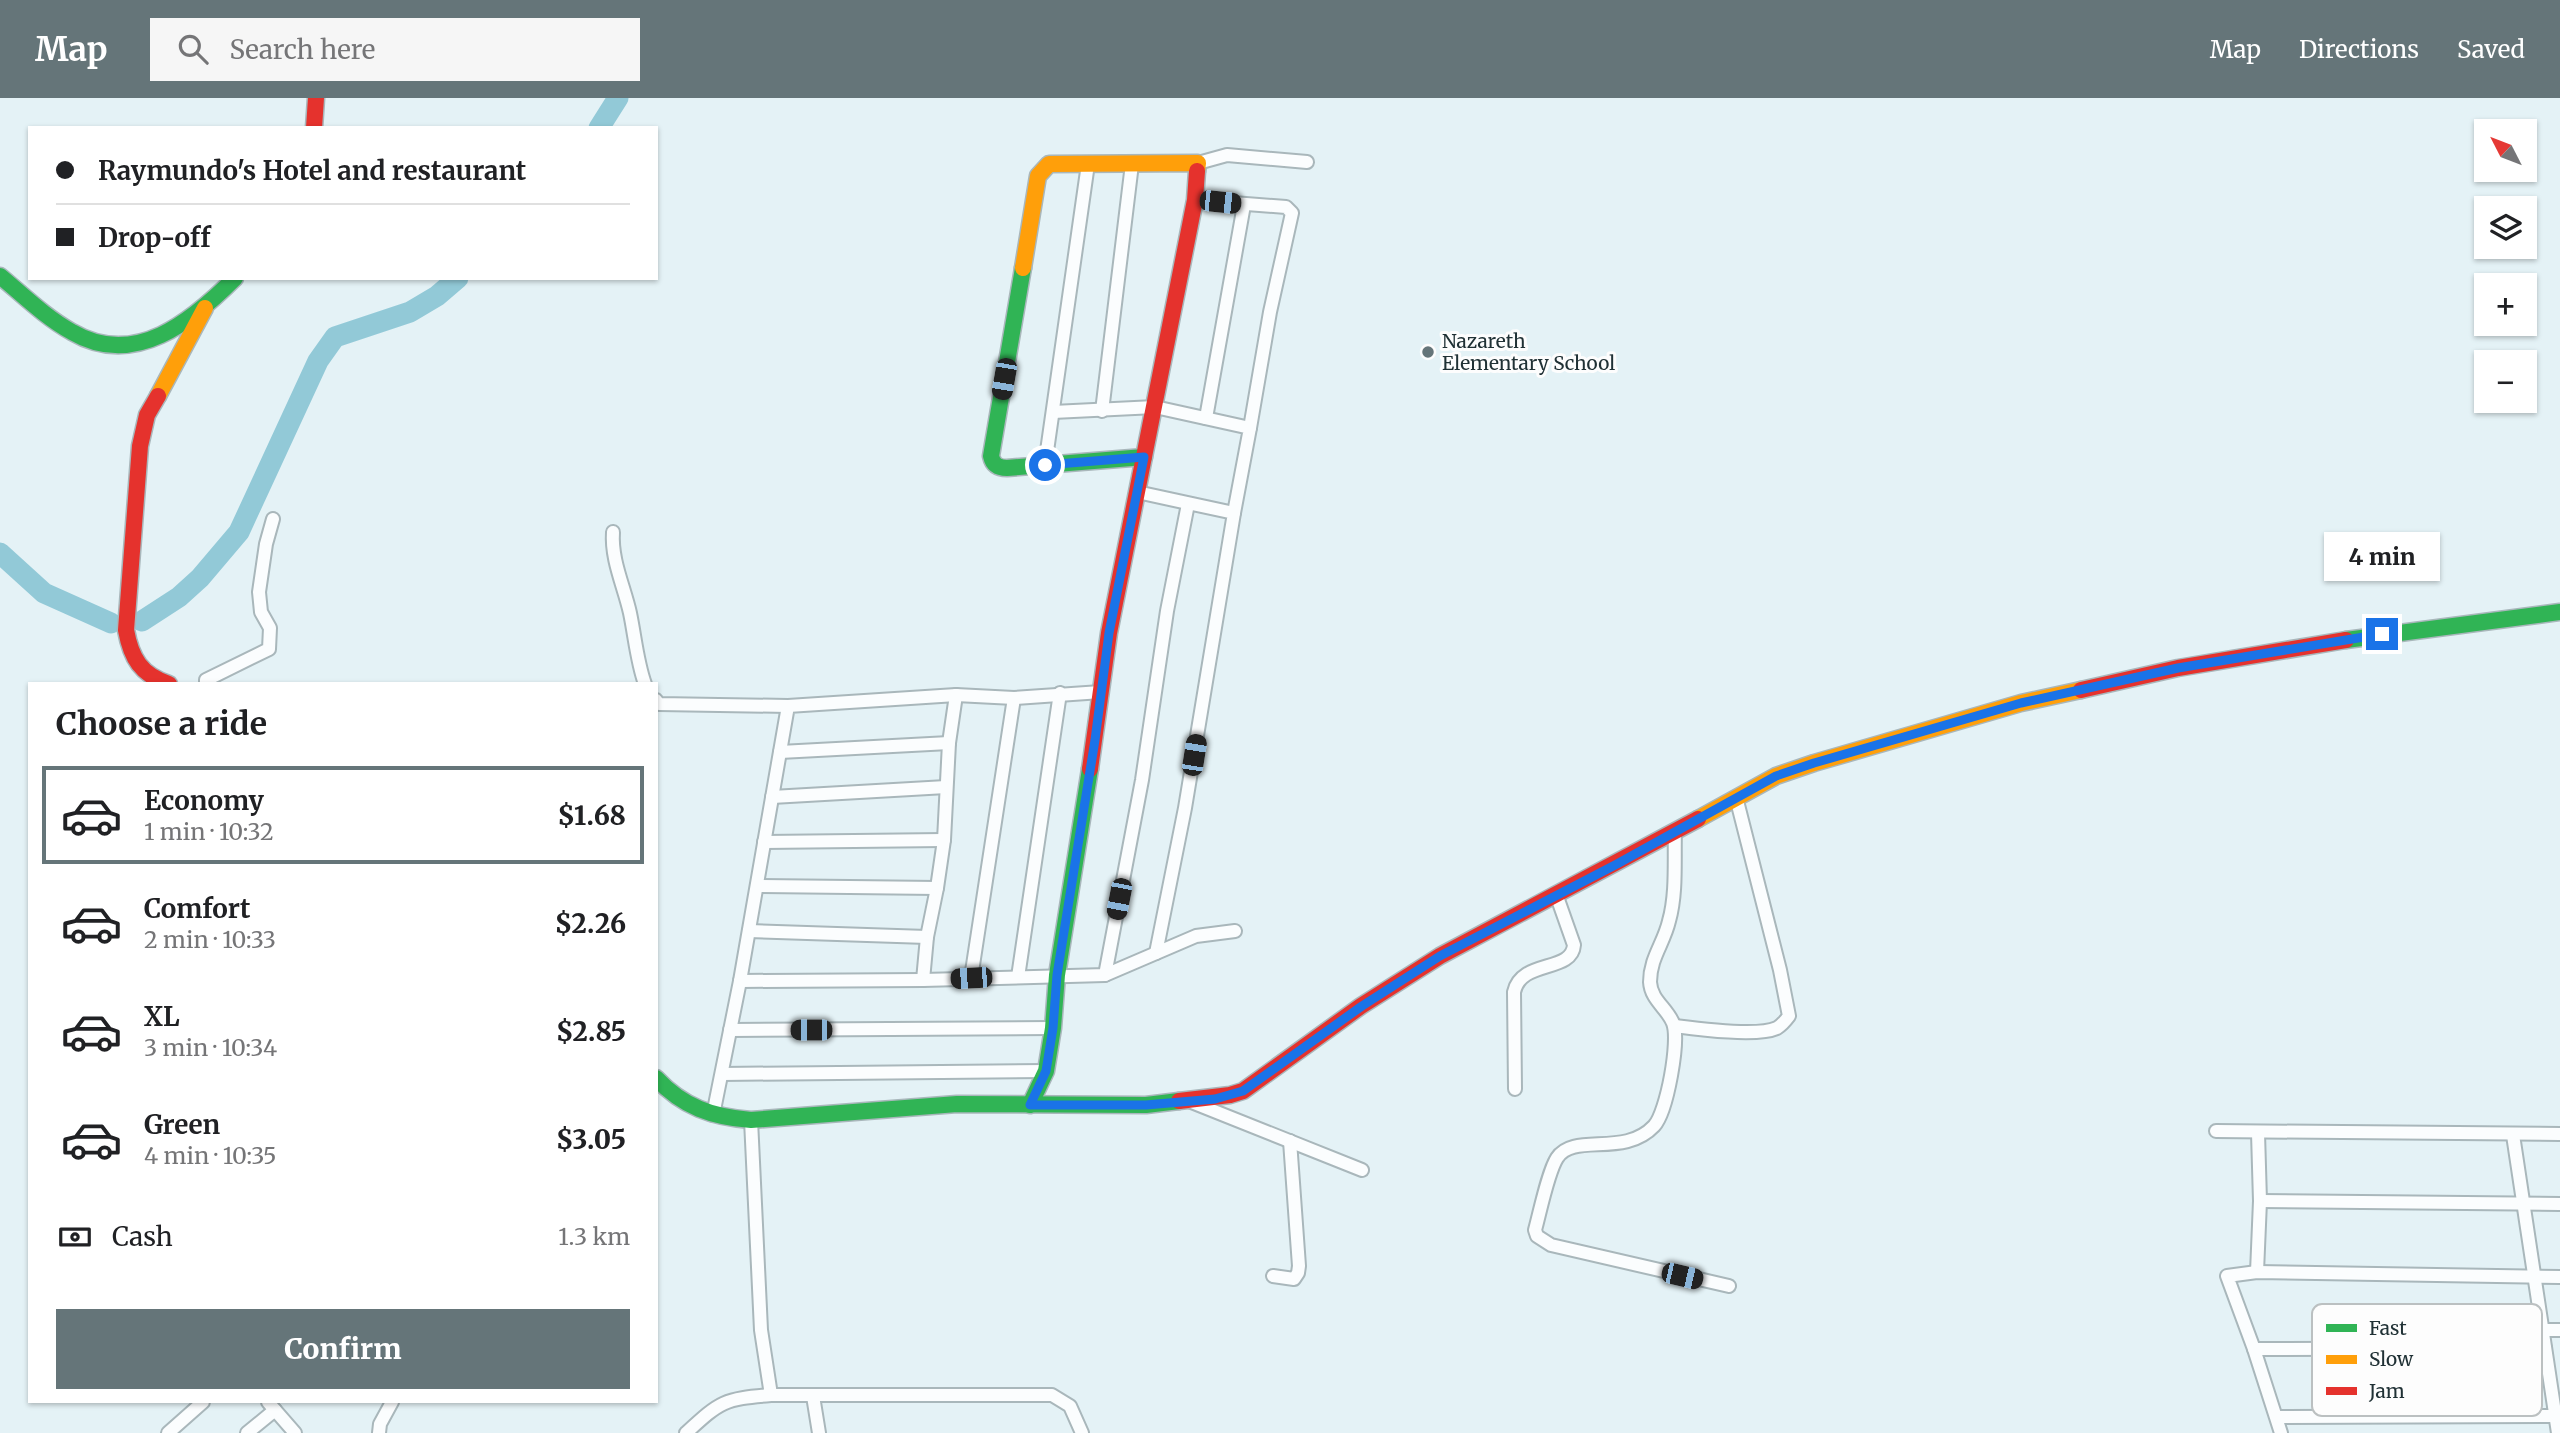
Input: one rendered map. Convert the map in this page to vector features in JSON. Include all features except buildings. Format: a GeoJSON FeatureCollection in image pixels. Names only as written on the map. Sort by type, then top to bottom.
{"type":"FeatureCollection","features":[{"type":"Feature","properties":{"kind":"main road"},"geometry":{"type":"LineString","coordinates":[[314,126],[316,98]]}},
{"type":"Feature","properties":{"kind":"main road"},"geometry":{"type":"LineString","coordinates":[[1030,1105],[1046,1071],[1057,975],[1109,633],[1155,407],[1195,200],[1198,163],[1049,164],[1038,176],[992,462],[1000,468],[1144,457]]}},
{"type":"Feature","properties":{"kind":"main road"},"geometry":{"type":"LineString","coordinates":[[0,276],[79,336],[104,344],[128,345],[150,340],[180,326],[205,308],[233,280]]}},
{"type":"Feature","properties":{"kind":"main road"},"geometry":{"type":"LineString","coordinates":[[161,682],[150,679],[130,655],[126,630],[139,457],[148,415],[205,308]]}},
{"type":"Feature","properties":{"kind":"main road"},"geometry":{"type":"LineString","coordinates":[[658,1080],[687,1106],[713,1115],[751,1120],[917,1106],[1146,1105],[1215,1099],[1243,1091],[1362,1006],[1430,962],[1776,776],[2021,703],[2141,676],[2382,634],[2560,612]]}},
{"type":"Feature","properties":{"kind":"street"},"geometry":{"type":"LineString","coordinates":[[1198,163],[1227,155],[1307,162]]}},
{"type":"Feature","properties":{"kind":"street"},"geometry":{"type":"LineString","coordinates":[[1045,465],[1088,164]]}},
{"type":"Feature","properties":{"kind":"street"},"geometry":{"type":"LineString","coordinates":[[1102,411],[1132,164]]}},
{"type":"Feature","properties":{"kind":"street"},"geometry":{"type":"LineString","coordinates":[[1156,953],[1185,808],[1270,312],[1292,214],[1286,207],[1195,200]]}},
{"type":"Feature","properties":{"kind":"street"},"geometry":{"type":"LineString","coordinates":[[1206,418],[1244,205]]}},
{"type":"Feature","properties":{"kind":"street"},"geometry":{"type":"LineString","coordinates":[[1053,412],[1155,407],[1250,428]]}},
{"type":"Feature","properties":{"kind":"street"},"geometry":{"type":"LineString","coordinates":[[1137,492],[1234,513]]}},
{"type":"Feature","properties":{"kind":"street"},"geometry":{"type":"LineString","coordinates":[[1105,975],[1142,780],[1167,611],[1188,504]]}},
{"type":"Feature","properties":{"kind":"street"},"geometry":{"type":"LineString","coordinates":[[206,682],[269,649],[270,628],[261,612],[259,592],[266,544],[273,519]]}},
{"type":"Feature","properties":{"kind":"street"},"geometry":{"type":"LineString","coordinates":[[613,532],[612,547],[630,612],[645,682]]}},
{"type":"Feature","properties":{"kind":"street"},"geometry":{"type":"LineString","coordinates":[[658,703],[788,706],[956,695],[1014,698],[1101,692]]}},
{"type":"Feature","properties":{"kind":"street"},"geometry":{"type":"LineString","coordinates":[[1018,977],[1060,693]]}},
{"type":"Feature","properties":{"kind":"street"},"geometry":{"type":"LineString","coordinates":[[923,980],[927,937],[944,840],[949,743],[956,695]]}},
{"type":"Feature","properties":{"kind":"street"},"geometry":{"type":"LineString","coordinates":[[971,978],[1014,698]]}},
{"type":"Feature","properties":{"kind":"street"},"geometry":{"type":"LineString","coordinates":[[713,1115],[740,981],[788,706]]}},
{"type":"Feature","properties":{"kind":"street"},"geometry":{"type":"LineString","coordinates":[[780,752],[949,743]]}},
{"type":"Feature","properties":{"kind":"street"},"geometry":{"type":"LineString","coordinates":[[772,797],[946,787]]}},
{"type":"Feature","properties":{"kind":"street"},"geometry":{"type":"LineString","coordinates":[[1675,1026],[1710,1030],[1768,1031],[1780,1027],[1789,1016],[1736,797]]}},
{"type":"Feature","properties":{"kind":"street"},"geometry":{"type":"LineString","coordinates":[[1675,831],[1670,921],[1655,956],[1650,983],[1652,993],[1675,1026],[1668,1092],[1658,1121],[1653,1128],[1624,1144],[1575,1144],[1564,1151],[1553,1168],[1535,1230],[1542,1241],[1551,1245],[1729,1286]]}},
{"type":"Feature","properties":{"kind":"street"},"geometry":{"type":"LineString","coordinates":[[765,842],[944,840]]}},
{"type":"Feature","properties":{"kind":"street"},"geometry":{"type":"LineString","coordinates":[[757,886],[937,888]]}},
{"type":"Feature","properties":{"kind":"street"},"geometry":{"type":"LineString","coordinates":[[1515,1089],[1516,983],[1528,972],[1569,958],[1574,951],[1556,894]]}},
{"type":"Feature","properties":{"kind":"street"},"geometry":{"type":"LineString","coordinates":[[749,931],[927,937]]}},
{"type":"Feature","properties":{"kind":"street"},"geometry":{"type":"LineString","coordinates":[[740,981],[1105,975],[1196,936],[1235,931]]}},
{"type":"Feature","properties":{"kind":"street"},"geometry":{"type":"LineString","coordinates":[[730,1030],[1053,1028]]}},
{"type":"Feature","properties":{"kind":"street"},"geometry":{"type":"LineString","coordinates":[[722,1074],[1046,1071]]}},
{"type":"Feature","properties":{"kind":"street"},"geometry":{"type":"LineString","coordinates":[[1188,1101],[1362,1170]]}},
{"type":"Feature","properties":{"kind":"street"},"geometry":{"type":"LineString","coordinates":[[751,1120],[761,1330],[771,1395]]}},
{"type":"Feature","properties":{"kind":"street"},"geometry":{"type":"LineString","coordinates":[[2216,1131],[2560,1134]]}},
{"type":"Feature","properties":{"kind":"street"},"geometry":{"type":"LineString","coordinates":[[2257,1272],[2259,1133]]}},
{"type":"Feature","properties":{"kind":"street"},"geometry":{"type":"LineString","coordinates":[[2513,1135],[2538,1304]]}},
{"type":"Feature","properties":{"kind":"street"},"geometry":{"type":"LineString","coordinates":[[1273,1276],[1294,1279],[1299,1266],[1290,1140]]}},
{"type":"Feature","properties":{"kind":"street"},"geometry":{"type":"LineString","coordinates":[[2260,1201],[2560,1204]]}},
{"type":"Feature","properties":{"kind":"street"},"geometry":{"type":"LineString","coordinates":[[2281,1433],[2227,1276],[2257,1272],[2560,1277]]}},
{"type":"Feature","properties":{"kind":"street"},"geometry":{"type":"LineString","coordinates":[[2542,1330],[2560,1330]]}},
{"type":"Feature","properties":{"kind":"street"},"geometry":{"type":"LineString","coordinates":[[2542,1336],[2555,1382],[2558,1433]]}},
{"type":"Feature","properties":{"kind":"street"},"geometry":{"type":"LineString","coordinates":[[2254,1349],[2312,1349]]}},
{"type":"Feature","properties":{"kind":"street"},"geometry":{"type":"LineString","coordinates":[[686,1433],[722,1402],[734,1398],[771,1395],[1052,1395],[1070,1406],[1082,1433]]}},
{"type":"Feature","properties":{"kind":"street"},"geometry":{"type":"LineString","coordinates":[[813,1396],[818,1433]]}},
{"type":"Feature","properties":{"kind":"street"},"geometry":{"type":"LineString","coordinates":[[168,1433],[202,1403]]}},
{"type":"Feature","properties":{"kind":"street"},"geometry":{"type":"LineString","coordinates":[[379,1433],[380,1424],[391,1403]]}},
{"type":"Feature","properties":{"kind":"street"},"geometry":{"type":"LineString","coordinates":[[247,1433],[272,1406],[295,1433]]}},
{"type":"Feature","properties":{"kind":"street"},"geometry":{"type":"LineString","coordinates":[[2277,1417],[2556,1416]]}},
{"type":"Feature","properties":{"kind":"waterway"},"geometry":{"type":"LineString","coordinates":[[600,126],[618,98]]}},
{"type":"Feature","properties":{"kind":"waterway"},"geometry":{"type":"LineString","coordinates":[[142,621],[179,597],[200,578],[239,532],[318,361],[335,337],[410,312],[437,296],[456,280]]}},
{"type":"Feature","properties":{"kind":"waterway"},"geometry":{"type":"LineString","coordinates":[[0,553],[44,593],[111,623]]}},
{"type":"Feature","properties":{"kind":"traffic: fast"},"geometry":{"type":"LineString","coordinates":[[1023,268],[991,456],[993,462],[999,467],[1007,468],[1144,457]]}},
{"type":"Feature","properties":{"kind":"traffic: fast"},"geometry":{"type":"LineString","coordinates":[[0,276],[43,313],[72,332],[95,342],[118,345],[140,343],[181,324],[233,280]]}},
{"type":"Feature","properties":{"kind":"traffic: fast"},"geometry":{"type":"LineString","coordinates":[[2346,640],[2560,612]]}},
{"type":"Feature","properties":{"kind":"traffic: fast"},"geometry":{"type":"LineString","coordinates":[[1030,1105],[1046,1071],[1057,975],[1090,769]]}},
{"type":"Feature","properties":{"kind":"traffic: fast"},"geometry":{"type":"LineString","coordinates":[[658,1080],[699,1109],[751,1120],[957,1104],[1146,1105],[1179,1101]]}},
{"type":"Feature","properties":{"kind":"traffic: slow"},"geometry":{"type":"LineString","coordinates":[[1023,268],[1038,176],[1049,164],[1198,163],[1197,171]]}},
{"type":"Feature","properties":{"kind":"traffic: slow"},"geometry":{"type":"LineString","coordinates":[[158,396],[205,308]]}},
{"type":"Feature","properties":{"kind":"traffic: slow"},"geometry":{"type":"LineString","coordinates":[[1698,819],[1776,776],[1814,763],[2021,703],[2081,690]]}},
{"type":"Feature","properties":{"kind":"traffic: jam"},"geometry":{"type":"LineString","coordinates":[[314,126],[316,98]]}},
{"type":"Feature","properties":{"kind":"traffic: jam"},"geometry":{"type":"LineString","coordinates":[[1090,769],[1109,633],[1195,200],[1197,171]]}},
{"type":"Feature","properties":{"kind":"traffic: jam"},"geometry":{"type":"LineString","coordinates":[[158,396],[147,415],[140,446],[126,630],[134,657],[139,664],[151,676],[164,682]]}},
{"type":"Feature","properties":{"kind":"traffic: jam"},"geometry":{"type":"LineString","coordinates":[[2081,690],[2178,668],[2346,640]]}},
{"type":"Feature","properties":{"kind":"traffic: jam"},"geometry":{"type":"LineString","coordinates":[[1179,1101],[1243,1091],[1361,1006],[1440,956],[1698,819]]}},
{"type":"Feature","properties":{"kind":"place","name":"Nazareth Elementary School"},"geometry":{"type":"Point","coordinates":[1428,352]}},
{"type":"Feature","properties":{"kind":"route"},"geometry":{"type":"LineString","coordinates":[[1045,465],[1144,457],[1109,633],[1095,740],[1057,975],[1046,1071],[1030,1105],[1146,1105],[1215,1099],[1243,1091],[1362,1006],[1440,956],[1617,864],[1776,776],[2021,703],[2178,668],[2382,634]]}}]}
